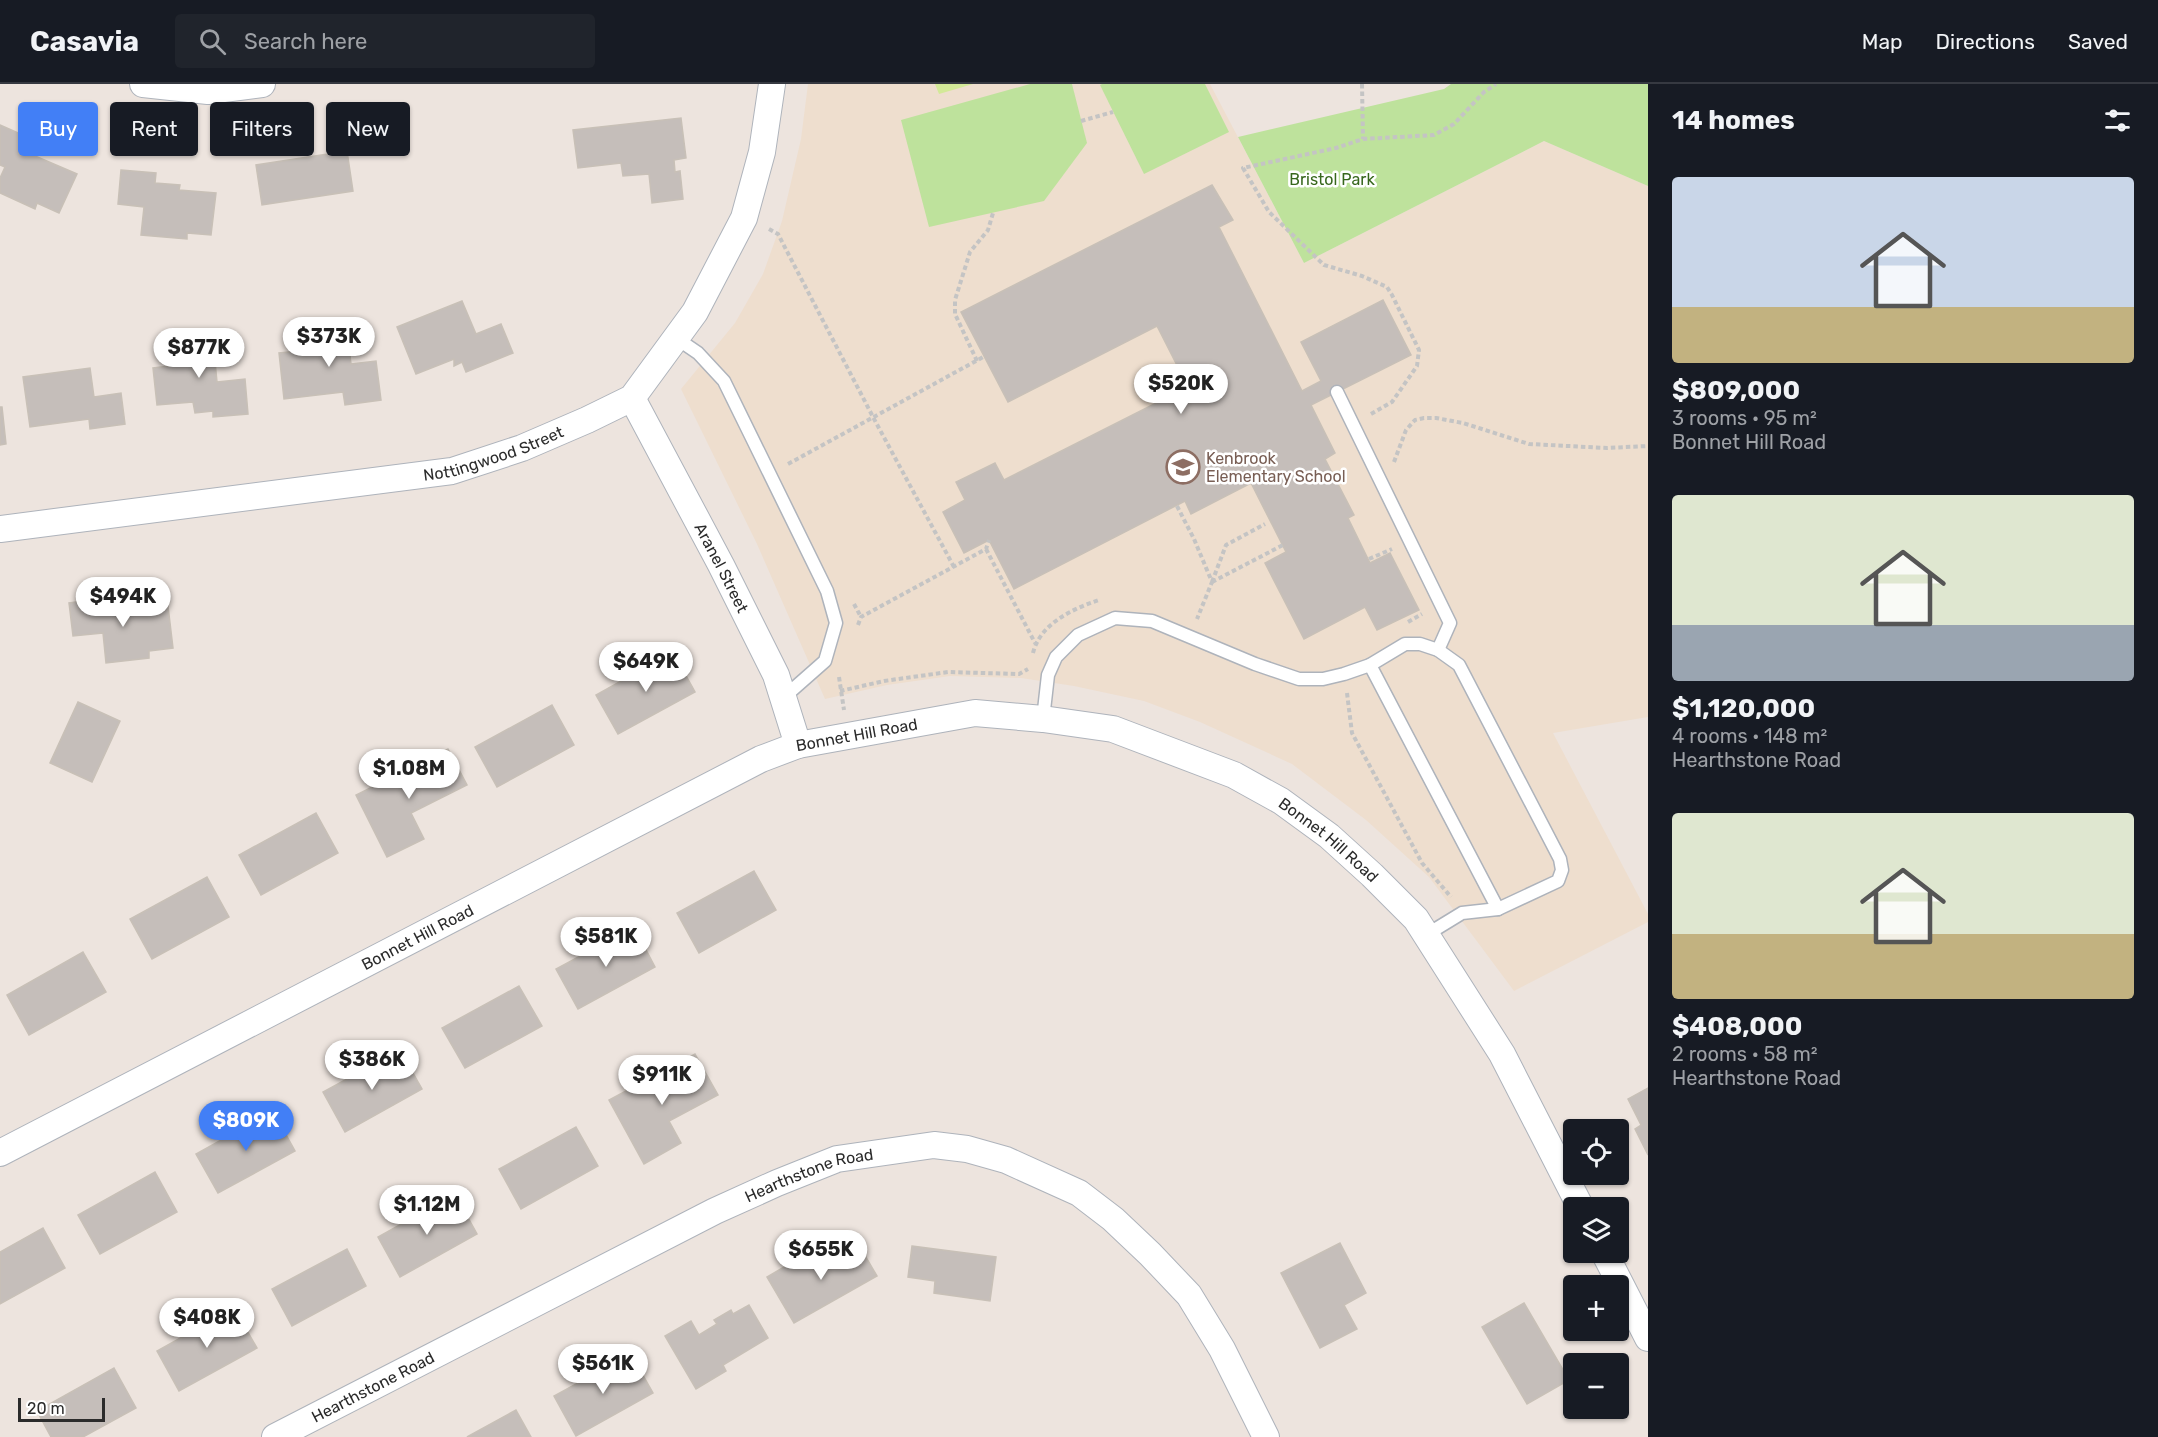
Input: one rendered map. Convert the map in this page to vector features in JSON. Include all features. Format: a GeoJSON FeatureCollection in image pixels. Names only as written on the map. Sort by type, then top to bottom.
{"type":"FeatureCollection","features":[{"type":"Feature","properties":{"kind":"street"},"geometry":{"type":"LineString","coordinates":[[143,84],[208,91],[262,84]]}},
{"type":"Feature","properties":{"kind":"street","name":"Nottingwood Street"},"geometry":{"type":"LineString","coordinates":[[0,529],[452,471],[522,448],[632,398],[694,312],[744,218],[762,152],[772,84]]}},
{"type":"Feature","properties":{"kind":"street","name":"Aranel Street"},"geometry":{"type":"LineString","coordinates":[[632,398],[776,675],[798,745]]}},
{"type":"Feature","properties":{"kind":"street","name":"Bonnet Hill Road"},"geometry":{"type":"LineString","coordinates":[[0,1153],[751,764],[798,745],[975,713],[1043,719],[1113,729],[1234,775],[1281,801],[1329,836],[1416,919],[1502,1054],[1575,1197]]}},
{"type":"Feature","properties":{"kind":"street","name":"Hearthstone Road"},"geometry":{"type":"LineString","coordinates":[[275,1437],[715,1211],[777,1183],[837,1159],[934,1145],[967,1149],[1006,1160],[1079,1193],[1113,1219],[1189,1295],[1222,1349],[1266,1437]]}},
{"type":"Feature","properties":{"kind":"street"},"geometry":{"type":"LineString","coordinates":[[1610,1263],[1648,1338]]}},
{"type":"Feature","properties":{"kind":"lane"},"geometry":{"type":"LineString","coordinates":[[676,338],[698,352],[724,381],[827,591],[836,623],[825,661],[783,698]]}},
{"type":"Feature","properties":{"kind":"lane"},"geometry":{"type":"LineString","coordinates":[[1337,392],[1450,623],[1438,650]]}},
{"type":"Feature","properties":{"kind":"lane"},"geometry":{"type":"LineString","coordinates":[[1043,719],[1048,675],[1056,657],[1077,635],[1115,618],[1152,621],[1255,664],[1299,679],[1323,679],[1344,674],[1370,665],[1406,644],[1420,644],[1438,650],[1459,665],[1560,859],[1562,870],[1558,881],[1498,909],[1462,913],[1426,935]]}},
{"type":"Feature","properties":{"kind":"lane"},"geometry":{"type":"LineString","coordinates":[[1370,665],[1498,909]]}},
{"type":"Feature","properties":{"kind":"path"},"geometry":{"type":"LineString","coordinates":[[1362,84],[1363,139]]}},
{"type":"Feature","properties":{"kind":"path"},"geometry":{"type":"LineString","coordinates":[[1368,416],[1392,402],[1417,366],[1419,350],[1392,295],[1387,287],[1362,276],[1324,265],[1269,212],[1244,168],[1336,148],[1363,139],[1434,135],[1454,124],[1484,92],[1496,84]]}},
{"type":"Feature","properties":{"kind":"path"},"geometry":{"type":"LineString","coordinates":[[1081,121],[1113,112]]}},
{"type":"Feature","properties":{"kind":"path"},"geometry":{"type":"LineString","coordinates":[[977,361],[955,314],[955,300],[970,252],[988,230],[993,213]]}},
{"type":"Feature","properties":{"kind":"path"},"geometry":{"type":"LineString","coordinates":[[744,218],[778,234],[954,567]]}},
{"type":"Feature","properties":{"kind":"path"},"geometry":{"type":"LineString","coordinates":[[784,465],[985,356]]}},
{"type":"Feature","properties":{"kind":"path"},"geometry":{"type":"LineString","coordinates":[[1394,464],[1406,430],[1415,420],[1424,418],[1463,423],[1529,444],[1607,448],[1648,446]]}},
{"type":"Feature","properties":{"kind":"path"},"geometry":{"type":"LineString","coordinates":[[1177,506],[1212,582]]}},
{"type":"Feature","properties":{"kind":"path"},"geometry":{"type":"LineString","coordinates":[[1189,636],[1199,617],[1226,545],[1265,524]]}},
{"type":"Feature","properties":{"kind":"path"},"geometry":{"type":"LineString","coordinates":[[857,627],[861,617],[986,549],[989,540]]}},
{"type":"Feature","properties":{"kind":"path"},"geometry":{"type":"LineString","coordinates":[[1212,582],[1283,545]]}},
{"type":"Feature","properties":{"kind":"path"},"geometry":{"type":"LineString","coordinates":[[1369,559],[1392,548],[1397,559]]}},
{"type":"Feature","properties":{"kind":"path"},"geometry":{"type":"LineString","coordinates":[[986,549],[1035,643]]}},
{"type":"Feature","properties":{"kind":"path"},"geometry":{"type":"LineString","coordinates":[[1033,655],[1035,643],[1052,623],[1078,607],[1105,598]]}},
{"type":"Feature","properties":{"kind":"path"},"geometry":{"type":"LineString","coordinates":[[1405,624],[1423,614],[1423,609]]}},
{"type":"Feature","properties":{"kind":"path"},"geometry":{"type":"LineString","coordinates":[[1188,613],[1199,617]]}},
{"type":"Feature","properties":{"kind":"path"},"geometry":{"type":"LineString","coordinates":[[840,691],[884,681],[948,672],[1019,674],[1030,666]]}},
{"type":"Feature","properties":{"kind":"path"},"geometry":{"type":"LineString","coordinates":[[841,669],[837,680],[849,735]]}},
{"type":"Feature","properties":{"kind":"path"},"geometry":{"type":"LineString","coordinates":[[1344,674],[1352,734],[1422,863],[1446,890],[1462,913]]}},
{"type":"Feature","properties":{"kind":"shaded area","name":"Kenbrook Elementary School"},"geometry":{"type":"Polygon","coordinates":[[[808,84],[1210,84],[1304,263],[1544,141],[1648,186],[1648,717],[1553,733],[1648,914],[1648,922],[1514,991],[1429,877],[1366,820],[1292,764],[1200,722],[1144,701],[1074,686],[1021,678],[950,676],[887,685],[825,699],[757,544],[681,389],[735,323],[763,274],[782,221],[801,139],[808,84]]]}},
{"type":"Feature","properties":{"kind":"green space"},"geometry":{"type":"Polygon","coordinates":[[[935,84],[973,84],[939,94],[935,84]]]}},
{"type":"Feature","properties":{"kind":"green space"},"geometry":{"type":"Polygon","coordinates":[[[1030,84],[1072,84],[1087,143],[1044,201],[929,227],[901,120],[1030,84]]]}},
{"type":"Feature","properties":{"kind":"green space"},"geometry":{"type":"Polygon","coordinates":[[[1205,84],[1229,132],[1144,174],[1100,85],[1205,84]]]}},
{"type":"Feature","properties":{"kind":"green space","name":"Bristol Park"},"geometry":{"type":"Polygon","coordinates":[[[1451,84],[1648,84],[1648,186],[1544,141],[1304,263],[1238,137],[1444,89],[1451,84]]]}},
{"type":"Feature","properties":{"kind":"building"},"geometry":{"type":"Polygon","coordinates":[[[681,118],[686,158],[674,160],[675,172],[680,171],[683,199],[652,203],[649,174],[623,176],[621,163],[578,168],[573,130],[681,118]]]}},
{"type":"Feature","properties":{"kind":"building"},"geometry":{"type":"Polygon","coordinates":[[[0,125],[18,133],[18,156],[35,156],[77,174],[59,213],[37,203],[35,209],[0,193],[0,178],[5,167],[0,165],[0,125]]]}},
{"type":"Feature","properties":{"kind":"building"},"geometry":{"type":"Polygon","coordinates":[[[326,154],[348,156],[353,191],[262,205],[256,165],[326,154]]]}},
{"type":"Feature","properties":{"kind":"building"},"geometry":{"type":"Polygon","coordinates":[[[121,170],[156,173],[155,183],[180,185],[179,190],[216,193],[211,235],[187,233],[187,239],[141,235],[144,207],[118,204],[121,170]]]}},
{"type":"Feature","properties":{"kind":"building"},"geometry":{"type":"Polygon","coordinates":[[[1212,185],[1233,220],[1219,227],[1302,391],[1321,381],[1301,342],[1383,300],[1411,355],[1311,405],[1335,453],[1325,459],[1354,515],[1348,518],[1370,563],[1390,553],[1419,610],[1377,630],[1365,607],[1304,639],[1265,563],[1286,552],[1251,483],[1191,514],[1185,501],[1014,589],[989,540],[964,553],[943,512],[965,500],[956,482],[995,463],[1004,480],[1188,387],[1157,326],[1008,402],[961,312],[1212,185]]]}},
{"type":"Feature","properties":{"kind":"building"},"geometry":{"type":"Polygon","coordinates":[[[462,301],[476,334],[501,324],[513,353],[466,372],[462,362],[454,366],[454,359],[416,374],[397,327],[462,301]]]}},
{"type":"Feature","properties":{"kind":"building"},"geometry":{"type":"Polygon","coordinates":[[[346,321],[351,364],[376,361],[381,400],[345,405],[343,392],[284,399],[279,353],[310,350],[307,325],[346,321]]]}},
{"type":"Feature","properties":{"kind":"building"},"geometry":{"type":"Polygon","coordinates":[[[212,330],[217,382],[245,379],[248,414],[213,417],[213,411],[195,413],[193,402],[157,405],[153,368],[179,365],[176,333],[212,330]]]}},
{"type":"Feature","properties":{"kind":"building"},"geometry":{"type":"Polygon","coordinates":[[[90,368],[94,397],[121,393],[125,424],[90,429],[89,419],[30,427],[23,377],[90,368]]]}},
{"type":"Feature","properties":{"kind":"building"},"geometry":{"type":"Polygon","coordinates":[[[0,407],[2,407],[6,444],[0,445],[0,407]]]}},
{"type":"Feature","properties":{"kind":"building"},"geometry":{"type":"Polygon","coordinates":[[[106,598],[106,604],[128,602],[129,611],[168,606],[173,648],[149,651],[149,658],[106,663],[103,633],[73,636],[69,603],[106,598]]]}},
{"type":"Feature","properties":{"kind":"building"},"geometry":{"type":"Polygon","coordinates":[[[673,652],[695,692],[618,734],[596,695],[673,652]]]}},
{"type":"Feature","properties":{"kind":"building"},"geometry":{"type":"Polygon","coordinates":[[[78,702],[120,721],[92,782],[50,763],[78,702]]]}},
{"type":"Feature","properties":{"kind":"building"},"geometry":{"type":"Polygon","coordinates":[[[552,705],[574,745],[497,787],[475,747],[552,705]]]}},
{"type":"Feature","properties":{"kind":"building"},"geometry":{"type":"Polygon","coordinates":[[[448,749],[467,785],[411,813],[424,839],[387,857],[356,795],[448,749]]]}},
{"type":"Feature","properties":{"kind":"building"},"geometry":{"type":"Polygon","coordinates":[[[316,813],[338,853],[261,895],[239,855],[316,813]]]}},
{"type":"Feature","properties":{"kind":"building"},"geometry":{"type":"Polygon","coordinates":[[[754,871],[776,910],[699,953],[677,913],[754,871]]]}},
{"type":"Feature","properties":{"kind":"building"},"geometry":{"type":"Polygon","coordinates":[[[207,877],[229,917],[152,959],[130,919],[207,877]]]}},
{"type":"Feature","properties":{"kind":"building"},"geometry":{"type":"Polygon","coordinates":[[[634,927],[655,967],[578,1009],[556,969],[634,927]]]}},
{"type":"Feature","properties":{"kind":"building"},"geometry":{"type":"Polygon","coordinates":[[[83,952],[106,992],[29,1035],[7,995],[83,952]]]}},
{"type":"Feature","properties":{"kind":"building"},"geometry":{"type":"Polygon","coordinates":[[[519,986],[542,1026],[465,1068],[442,1028],[519,986]]]}},
{"type":"Feature","properties":{"kind":"building"},"geometry":{"type":"Polygon","coordinates":[[[400,1050],[422,1089],[345,1132],[323,1092],[400,1050]]]}},
{"type":"Feature","properties":{"kind":"building"},"geometry":{"type":"Polygon","coordinates":[[[695,1054],[718,1095],[669,1121],[681,1143],[644,1164],[609,1100],[695,1054]]]}},
{"type":"Feature","properties":{"kind":"building"},"geometry":{"type":"Polygon","coordinates":[[[1648,1088],[1648,1155],[1635,1129],[1641,1125],[1628,1099],[1648,1088]]]}},
{"type":"Feature","properties":{"kind":"building"},"geometry":{"type":"Polygon","coordinates":[[[273,1111],[295,1151],[218,1193],[196,1154],[273,1111]]]}},
{"type":"Feature","properties":{"kind":"building"},"geometry":{"type":"Polygon","coordinates":[[[576,1127],[598,1166],[521,1209],[499,1169],[576,1127]]]}},
{"type":"Feature","properties":{"kind":"building"},"geometry":{"type":"Polygon","coordinates":[[[155,1172],[177,1212],[100,1254],[78,1215],[155,1172]]]}},
{"type":"Feature","properties":{"kind":"building"},"geometry":{"type":"Polygon","coordinates":[[[455,1194],[477,1234],[400,1277],[378,1237],[455,1194]]]}},
{"type":"Feature","properties":{"kind":"building"},"geometry":{"type":"Polygon","coordinates":[[[43,1228],[65,1268],[0,1304],[0,1252],[43,1228]]]}},
{"type":"Feature","properties":{"kind":"building"},"geometry":{"type":"Polygon","coordinates":[[[857,1242],[877,1276],[794,1323],[767,1277],[796,1260],[801,1269],[826,1254],[829,1259],[857,1242]]]}},
{"type":"Feature","properties":{"kind":"building"},"geometry":{"type":"Polygon","coordinates":[[[1340,1243],[1366,1293],[1344,1305],[1357,1329],[1320,1348],[1281,1273],[1340,1243]]]}},
{"type":"Feature","properties":{"kind":"building"},"geometry":{"type":"Polygon","coordinates":[[[912,1246],[996,1257],[990,1301],[934,1293],[935,1281],[908,1277],[912,1246]]]}},
{"type":"Feature","properties":{"kind":"building"},"geometry":{"type":"Polygon","coordinates":[[[347,1249],[366,1286],[292,1326],[272,1289],[347,1249]]]}},
{"type":"Feature","properties":{"kind":"building"},"geometry":{"type":"Polygon","coordinates":[[[1524,1303],[1563,1370],[1563,1383],[1527,1404],[1482,1327],[1524,1303]]]}},
{"type":"Feature","properties":{"kind":"building"},"geometry":{"type":"Polygon","coordinates":[[[749,1305],[768,1338],[723,1365],[726,1371],[696,1389],[665,1336],[691,1321],[699,1335],[717,1324],[714,1320],[731,1310],[733,1314],[749,1305]]]}},
{"type":"Feature","properties":{"kind":"building"},"geometry":{"type":"Polygon","coordinates":[[[234,1308],[257,1348],[179,1391],[157,1351],[234,1308]]]}},
{"type":"Feature","properties":{"kind":"building"},"geometry":{"type":"Polygon","coordinates":[[[631,1354],[653,1393],[576,1436],[554,1396],[631,1354]]]}},
{"type":"Feature","properties":{"kind":"building"},"geometry":{"type":"Polygon","coordinates":[[[114,1368],[136,1408],[83,1437],[51,1437],[37,1411],[114,1368]]]}},
{"type":"Feature","properties":{"kind":"building"},"geometry":{"type":"Polygon","coordinates":[[[516,1410],[531,1437],[467,1437],[516,1410]]]}},
{"type":"Feature","properties":{"kind":"place","name":"Kenbrook Elementary School"},"geometry":{"type":"Point","coordinates":[1183,467]}}]}
